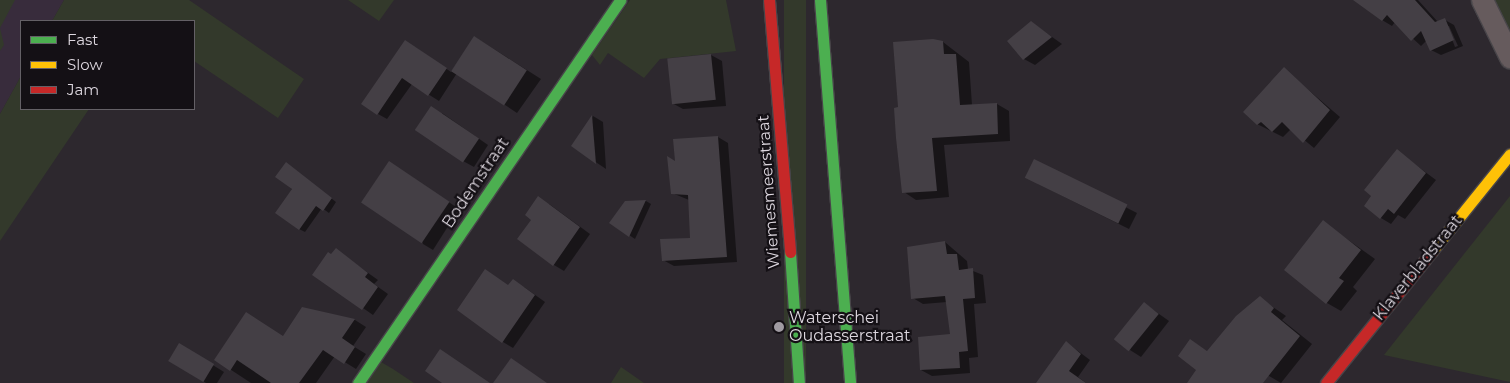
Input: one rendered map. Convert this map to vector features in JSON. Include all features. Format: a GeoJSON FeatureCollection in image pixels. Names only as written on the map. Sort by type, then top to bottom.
{"type":"FeatureCollection","features":[{"type":"Feature","properties":{"kind":"main road","name":"Bodemstraat"},"geometry":{"type":"LineString","coordinates":[[358,383],[620,0]]}},
{"type":"Feature","properties":{"kind":"main road","name":"Wiemesmeerstraat"},"geometry":{"type":"LineString","coordinates":[[769,0],[774,31],[799,383]]}},
{"type":"Feature","properties":{"kind":"main road"},"geometry":{"type":"LineString","coordinates":[[820,0],[850,383]]}},
{"type":"Feature","properties":{"kind":"main road","name":"Klaverbladstraat"},"geometry":{"type":"LineString","coordinates":[[1326,383],[1510,154]]}},
{"type":"Feature","properties":{"kind":"street"},"geometry":{"type":"LineString","coordinates":[[1482,0],[1510,57]]}},
{"type":"Feature","properties":{"kind":"shaded area"},"geometry":{"type":"Polygon","coordinates":[[[0,0],[64,0],[53,20],[20,20],[20,78],[0,114],[0,0]]]}},
{"type":"Feature","properties":{"kind":"green space"},"geometry":{"type":"Polygon","coordinates":[[[0,0],[15,0],[0,28],[0,0]]]}},
{"type":"Feature","properties":{"kind":"green space"},"geometry":{"type":"Polygon","coordinates":[[[64,0],[189,0],[304,79],[278,118],[195,62],[195,20],[53,20],[64,0]]]}},
{"type":"Feature","properties":{"kind":"green space"},"geometry":{"type":"Polygon","coordinates":[[[348,0],[394,0],[379,21],[348,0]]]}},
{"type":"Feature","properties":{"kind":"green space"},"geometry":{"type":"Polygon","coordinates":[[[630,0],[726,0],[736,51],[660,59],[644,78],[608,53],[600,65],[592,55],[630,0]]]}},
{"type":"Feature","properties":{"kind":"green space"},"geometry":{"type":"Polygon","coordinates":[[[784,0],[806,0],[806,383],[784,383],[784,0]]]}},
{"type":"Feature","properties":{"kind":"green space"},"geometry":{"type":"Polygon","coordinates":[[[1495,0],[1510,0],[1510,31],[1495,0]]]}},
{"type":"Feature","properties":{"kind":"green space"},"geometry":{"type":"Polygon","coordinates":[[[0,28],[4,45],[0,51],[0,28]]]}},
{"type":"Feature","properties":{"kind":"green space"},"geometry":{"type":"Polygon","coordinates":[[[20,78],[20,110],[88,110],[0,241],[0,114],[20,78]]]}},
{"type":"Feature","properties":{"kind":"green space"},"geometry":{"type":"Polygon","coordinates":[[[1510,196],[1510,382],[1384,355],[1510,196]]]}},
{"type":"Feature","properties":{"kind":"green space"},"geometry":{"type":"Polygon","coordinates":[[[381,362],[393,369],[414,383],[367,383],[381,362]]]}},
{"type":"Feature","properties":{"kind":"green space"},"geometry":{"type":"Polygon","coordinates":[[[621,367],[644,383],[611,383],[621,367]]]}},
{"type":"Feature","properties":{"kind":"building"},"geometry":{"type":"Polygon","coordinates":[[[1353,0],[1415,0],[1435,22],[1445,18],[1454,40],[1430,51],[1421,31],[1411,41],[1387,15],[1382,21],[1353,0]]]}},
{"type":"Feature","properties":{"kind":"building"},"geometry":{"type":"Polygon","coordinates":[[[1031,21],[1052,37],[1023,60],[1007,41],[1031,21]]]}},
{"type":"Feature","properties":{"kind":"building"},"geometry":{"type":"Polygon","coordinates":[[[474,36],[527,70],[504,106],[451,71],[474,36]]]}},
{"type":"Feature","properties":{"kind":"building"},"geometry":{"type":"Polygon","coordinates":[[[933,39],[943,41],[944,54],[956,54],[960,105],[997,103],[998,134],[932,138],[937,191],[902,193],[894,108],[898,107],[893,42],[933,39]]]}},
{"type":"Feature","properties":{"kind":"building"},"geometry":{"type":"Polygon","coordinates":[[[405,40],[447,68],[428,96],[402,78],[377,115],[361,104],[405,40]]]}},
{"type":"Feature","properties":{"kind":"building"},"geometry":{"type":"Polygon","coordinates":[[[711,54],[716,100],[672,104],[667,59],[711,54]]]}},
{"type":"Feature","properties":{"kind":"building"},"geometry":{"type":"Polygon","coordinates":[[[1284,67],[1330,110],[1303,143],[1282,122],[1272,132],[1261,122],[1257,125],[1243,112],[1284,67]]]}},
{"type":"Feature","properties":{"kind":"building"},"geometry":{"type":"Polygon","coordinates":[[[431,106],[479,138],[463,162],[415,130],[431,106]]]}},
{"type":"Feature","properties":{"kind":"building"},"geometry":{"type":"Polygon","coordinates":[[[592,115],[596,164],[571,146],[592,115]]]}},
{"type":"Feature","properties":{"kind":"building"},"geometry":{"type":"Polygon","coordinates":[[[718,136],[727,257],[662,261],[660,239],[690,238],[688,195],[671,194],[667,156],[675,161],[673,139],[718,136]]]}},
{"type":"Feature","properties":{"kind":"building"},"geometry":{"type":"Polygon","coordinates":[[[1397,149],[1426,173],[1394,214],[1388,209],[1380,219],[1364,206],[1371,196],[1364,190],[1397,149]]]}},
{"type":"Feature","properties":{"kind":"building"},"geometry":{"type":"Polygon","coordinates":[[[1034,159],[1127,205],[1118,223],[1025,178],[1034,159]]]}},
{"type":"Feature","properties":{"kind":"building"},"geometry":{"type":"Polygon","coordinates":[[[389,161],[450,202],[422,243],[361,202],[389,161]]]}},
{"type":"Feature","properties":{"kind":"building"},"geometry":{"type":"Polygon","coordinates":[[[286,162],[332,198],[323,211],[316,206],[299,230],[275,213],[292,189],[275,177],[286,162]]]}},
{"type":"Feature","properties":{"kind":"building"},"geometry":{"type":"Polygon","coordinates":[[[538,196],[580,227],[553,266],[517,239],[531,220],[525,215],[538,196]]]}},
{"type":"Feature","properties":{"kind":"building"},"geometry":{"type":"Polygon","coordinates":[[[646,200],[629,237],[609,223],[625,201],[646,200]]]}},
{"type":"Feature","properties":{"kind":"building"},"geometry":{"type":"Polygon","coordinates":[[[1323,220],[1361,250],[1339,278],[1344,281],[1326,304],[1284,270],[1323,220]]]}},
{"type":"Feature","properties":{"kind":"building"},"geometry":{"type":"Polygon","coordinates":[[[945,241],[947,254],[957,254],[959,270],[973,268],[975,298],[963,299],[968,351],[959,352],[960,368],[920,370],[918,337],[950,334],[945,296],[911,299],[907,247],[945,241]]]}},
{"type":"Feature","properties":{"kind":"building"},"geometry":{"type":"Polygon","coordinates":[[[336,248],[368,273],[365,277],[378,287],[362,310],[312,275],[328,252],[331,254],[336,248]]]}},
{"type":"Feature","properties":{"kind":"building"},"geometry":{"type":"Polygon","coordinates":[[[485,269],[508,285],[513,279],[535,295],[502,343],[457,310],[485,269]]]}},
{"type":"Feature","properties":{"kind":"building"},"geometry":{"type":"Polygon","coordinates":[[[1260,296],[1274,308],[1271,312],[1300,336],[1263,383],[1187,383],[1196,370],[1178,356],[1190,339],[1207,351],[1236,316],[1260,296]]]}},
{"type":"Feature","properties":{"kind":"building"},"geometry":{"type":"Polygon","coordinates":[[[1144,302],[1159,314],[1129,351],[1114,339],[1144,302]]]}},
{"type":"Feature","properties":{"kind":"building"},"geometry":{"type":"Polygon","coordinates":[[[302,307],[355,319],[342,338],[355,347],[344,364],[323,350],[299,383],[271,383],[237,360],[230,371],[214,360],[246,312],[283,336],[302,307]]]}},
{"type":"Feature","properties":{"kind":"building"},"geometry":{"type":"Polygon","coordinates":[[[1066,341],[1081,354],[1069,371],[1086,383],[1036,383],[1066,341]]]}},
{"type":"Feature","properties":{"kind":"building"},"geometry":{"type":"Polygon","coordinates":[[[179,343],[214,364],[203,382],[168,361],[179,343]]]}},
{"type":"Feature","properties":{"kind":"building"},"geometry":{"type":"Polygon","coordinates":[[[440,349],[490,383],[442,383],[425,371],[440,349]]]}},
{"type":"Feature","properties":{"kind":"building"},"geometry":{"type":"Polygon","coordinates":[[[511,358],[547,383],[493,383],[511,358]]]}},
{"type":"Feature","properties":{"kind":"traffic: fast"},"geometry":{"type":"LineString","coordinates":[[358,383],[620,0]]}},
{"type":"Feature","properties":{"kind":"traffic: fast"},"geometry":{"type":"LineString","coordinates":[[820,0],[850,383]]}},
{"type":"Feature","properties":{"kind":"traffic: fast"},"geometry":{"type":"LineString","coordinates":[[790,252],[799,383]]}},
{"type":"Feature","properties":{"kind":"traffic: slow"},"geometry":{"type":"LineString","coordinates":[[1432,251],[1510,154]]}},
{"type":"Feature","properties":{"kind":"traffic: jam"},"geometry":{"type":"LineString","coordinates":[[769,0],[790,252]]}},
{"type":"Feature","properties":{"kind":"traffic: jam"},"geometry":{"type":"LineString","coordinates":[[1326,383],[1432,251]]}},
{"type":"Feature","properties":{"kind":"place","name":"Waterschei Oudasserstraat"},"geometry":{"type":"Point","coordinates":[779,327]}}]}
